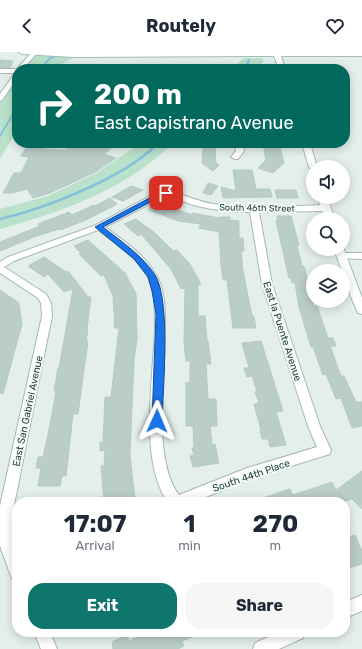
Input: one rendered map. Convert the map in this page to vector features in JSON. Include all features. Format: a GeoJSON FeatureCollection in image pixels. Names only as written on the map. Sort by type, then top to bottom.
{"type":"FeatureCollection","features":[{"type":"Feature","properties":{"kind":"main road"},"geometry":{"type":"LineString","coordinates":[[22,52],[66,55],[138,53],[362,54]]}},
{"type":"Feature","properties":{"kind":"main road"},"geometry":{"type":"LineString","coordinates":[[277,53],[280,64]]}},
{"type":"Feature","properties":{"kind":"main road"},"geometry":{"type":"LineString","coordinates":[[307,148],[311,160]]}},
{"type":"Feature","properties":{"kind":"main road"},"geometry":{"type":"LineString","coordinates":[[325,204],[327,212]]}},
{"type":"Feature","properties":{"kind":"main road"},"geometry":{"type":"LineString","coordinates":[[341,256],[362,310]]}},
{"type":"Feature","properties":{"kind":"street"},"geometry":{"type":"LineString","coordinates":[[24,64],[34,53]]}},
{"type":"Feature","properties":{"kind":"street"},"geometry":{"type":"LineString","coordinates":[[0,70],[12,71]]}},
{"type":"Feature","properties":{"kind":"street"},"geometry":{"type":"LineString","coordinates":[[0,99],[12,80]]}},
{"type":"Feature","properties":{"kind":"street"},"geometry":{"type":"LineString","coordinates":[[235,156],[240,150],[240,148]]}},
{"type":"Feature","properties":{"kind":"street","name":"South 46th Street"},"geometry":{"type":"LineString","coordinates":[[98,227],[157,196],[166,193],[206,206],[254,209],[326,208]]}},
{"type":"Feature","properties":{"kind":"street","name":"East la Puente Avenue"},"geometry":{"type":"LineString","coordinates":[[254,209],[273,304],[314,426],[325,450]]}},
{"type":"Feature","properties":{"kind":"street"},"geometry":{"type":"LineString","coordinates":[[0,267],[11,259],[98,227],[137,258],[152,276],[160,314],[157,436],[160,465],[167,488],[173,497]]}},
{"type":"Feature","properties":{"kind":"street"},"geometry":{"type":"LineString","coordinates":[[350,254],[362,256]]}},
{"type":"Feature","properties":{"kind":"street","name":"East San Gabriel Avenue"},"geometry":{"type":"LineString","coordinates":[[0,267],[42,296],[46,303],[47,316],[6,510],[4,535],[12,563]]}},
{"type":"Feature","properties":{"kind":"street","name":"South 44th Place"},"geometry":{"type":"LineString","coordinates":[[190,497],[247,474],[325,450]]}},
{"type":"Feature","properties":{"kind":"street"},"geometry":{"type":"LineString","coordinates":[[350,608],[362,603]]}},
{"type":"Feature","properties":{"kind":"street"},"geometry":{"type":"LineString","coordinates":[[44,637],[49,649]]}},
{"type":"Feature","properties":{"kind":"street"},"geometry":{"type":"LineString","coordinates":[[262,649],[287,637]]}},
{"type":"Feature","properties":{"kind":"green space"},"geometry":{"type":"Polygon","coordinates":[[[84,52],[62,64],[24,64],[34,53],[84,52]]]}},
{"type":"Feature","properties":{"kind":"green space"},"geometry":{"type":"Polygon","coordinates":[[[244,58],[263,58],[264,61],[261,64],[237,64],[244,58]]]}},
{"type":"Feature","properties":{"kind":"green space"},"geometry":{"type":"Polygon","coordinates":[[[12,81],[12,139],[0,159],[0,99],[12,81]]]}},
{"type":"Feature","properties":{"kind":"green space"},"geometry":{"type":"Polygon","coordinates":[[[134,148],[167,148],[135,173],[92,197],[47,215],[0,229],[0,209],[48,196],[96,173],[134,148]]]}},
{"type":"Feature","properties":{"kind":"building"},"geometry":{"type":"Polygon","coordinates":[[[0,60],[13,61],[10,68],[0,68],[0,60]]]}},
{"type":"Feature","properties":{"kind":"building"},"geometry":{"type":"Polygon","coordinates":[[[26,148],[67,150],[68,148],[112,148],[104,154],[116,158],[95,172],[50,193],[33,198],[27,189],[12,193],[3,193],[14,173],[21,173],[29,157],[21,156],[26,148]]]}},
{"type":"Feature","properties":{"kind":"building"},"geometry":{"type":"Polygon","coordinates":[[[203,148],[216,148],[215,162],[219,165],[213,171],[202,163],[203,148]]]}},
{"type":"Feature","properties":{"kind":"building"},"geometry":{"type":"Polygon","coordinates":[[[264,148],[280,148],[284,163],[273,173],[258,168],[266,160],[264,148]]]}},
{"type":"Feature","properties":{"kind":"building"},"geometry":{"type":"Polygon","coordinates":[[[233,170],[252,170],[256,189],[270,189],[272,197],[223,198],[221,187],[236,191],[233,170]]]}},
{"type":"Feature","properties":{"kind":"building"},"geometry":{"type":"Polygon","coordinates":[[[208,183],[218,186],[211,195],[203,193],[208,183]]]}},
{"type":"Feature","properties":{"kind":"building"},"geometry":{"type":"Polygon","coordinates":[[[131,186],[143,190],[123,201],[112,197],[131,186]]]}},
{"type":"Feature","properties":{"kind":"building"},"geometry":{"type":"Polygon","coordinates":[[[275,190],[296,190],[298,198],[277,198],[275,190]]]}},
{"type":"Feature","properties":{"kind":"building"},"geometry":{"type":"Polygon","coordinates":[[[110,198],[117,204],[86,220],[60,230],[59,229],[34,237],[0,251],[0,242],[40,226],[38,224],[69,212],[72,215],[110,198]]]}},
{"type":"Feature","properties":{"kind":"building"},"geometry":{"type":"Polygon","coordinates":[[[150,206],[181,211],[192,215],[193,213],[219,218],[230,217],[229,220],[239,221],[239,238],[243,238],[244,251],[241,251],[243,271],[252,316],[254,316],[256,328],[233,328],[227,280],[223,280],[219,232],[199,228],[201,224],[178,221],[149,210],[150,206]]]}},
{"type":"Feature","properties":{"kind":"building"},"geometry":{"type":"Polygon","coordinates":[[[277,216],[291,216],[299,245],[297,245],[302,266],[304,266],[306,274],[306,308],[318,308],[328,338],[333,338],[336,346],[330,346],[341,376],[344,376],[356,402],[362,402],[362,426],[352,428],[341,398],[336,399],[326,374],[323,375],[313,347],[311,347],[299,307],[295,283],[292,283],[291,278],[289,278],[276,221],[278,221],[277,216]]]}},
{"type":"Feature","properties":{"kind":"building"},"geometry":{"type":"Polygon","coordinates":[[[136,219],[156,234],[173,251],[177,250],[190,264],[201,284],[198,285],[198,316],[205,316],[211,364],[206,364],[208,399],[216,399],[217,426],[210,426],[212,445],[215,444],[219,463],[193,467],[190,456],[194,455],[192,448],[194,447],[193,426],[186,426],[186,383],[190,382],[190,361],[186,361],[184,343],[185,288],[181,289],[171,269],[141,234],[138,236],[124,224],[136,219]]]}},
{"type":"Feature","properties":{"kind":"building"},"geometry":{"type":"Polygon","coordinates":[[[88,240],[125,273],[136,294],[137,339],[134,360],[130,455],[135,497],[104,497],[101,466],[104,466],[105,450],[100,451],[100,442],[103,442],[105,397],[111,397],[119,328],[114,328],[115,313],[113,296],[104,275],[101,276],[79,254],[81,253],[74,246],[88,240]]]}},
{"type":"Feature","properties":{"kind":"building"},"geometry":{"type":"Polygon","coordinates":[[[44,257],[66,272],[68,271],[88,297],[91,297],[86,341],[88,341],[78,414],[73,414],[66,476],[62,476],[60,486],[38,486],[41,468],[36,468],[38,457],[43,457],[50,425],[56,391],[54,391],[73,289],[64,292],[48,274],[44,277],[28,266],[44,257]]]}},
{"type":"Feature","properties":{"kind":"building"},"geometry":{"type":"Polygon","coordinates":[[[0,290],[19,303],[22,324],[3,394],[0,393],[0,290]]]}},
{"type":"Feature","properties":{"kind":"building"},"geometry":{"type":"Polygon","coordinates":[[[261,341],[283,411],[276,412],[286,445],[270,447],[268,439],[262,439],[254,404],[259,403],[255,392],[257,391],[252,376],[247,377],[244,368],[249,368],[242,343],[261,341]]]}},
{"type":"Feature","properties":{"kind":"building"},"geometry":{"type":"Polygon","coordinates":[[[362,471],[362,509],[352,499],[350,500],[350,497],[266,497],[290,489],[293,495],[332,482],[336,490],[362,471]]]}},
{"type":"Feature","properties":{"kind":"building"},"geometry":{"type":"Polygon","coordinates":[[[355,535],[362,551],[362,564],[350,568],[350,536],[355,535]]]}},
{"type":"Feature","properties":{"kind":"building"},"geometry":{"type":"Polygon","coordinates":[[[123,637],[128,637],[129,641],[137,637],[192,637],[182,641],[184,646],[178,649],[113,649],[112,642],[123,637]]]}},
{"type":"Feature","properties":{"kind":"waterway"},"geometry":{"type":"LineString","coordinates":[[45,64],[49,59],[64,52]]}},
{"type":"Feature","properties":{"kind":"waterway"},"geometry":{"type":"LineString","coordinates":[[247,64],[249,60]]}},
{"type":"Feature","properties":{"kind":"waterway"},"geometry":{"type":"LineString","coordinates":[[0,136],[12,116]]}},
{"type":"Feature","properties":{"kind":"waterway"},"geometry":{"type":"LineString","coordinates":[[0,219],[38,208],[80,192],[121,171],[152,149]]}},
{"type":"Feature","properties":{"kind":"route"},"geometry":{"type":"LineString","coordinates":[[157,421],[160,314],[152,276],[137,258],[98,227],[157,196],[166,193]]}}]}
